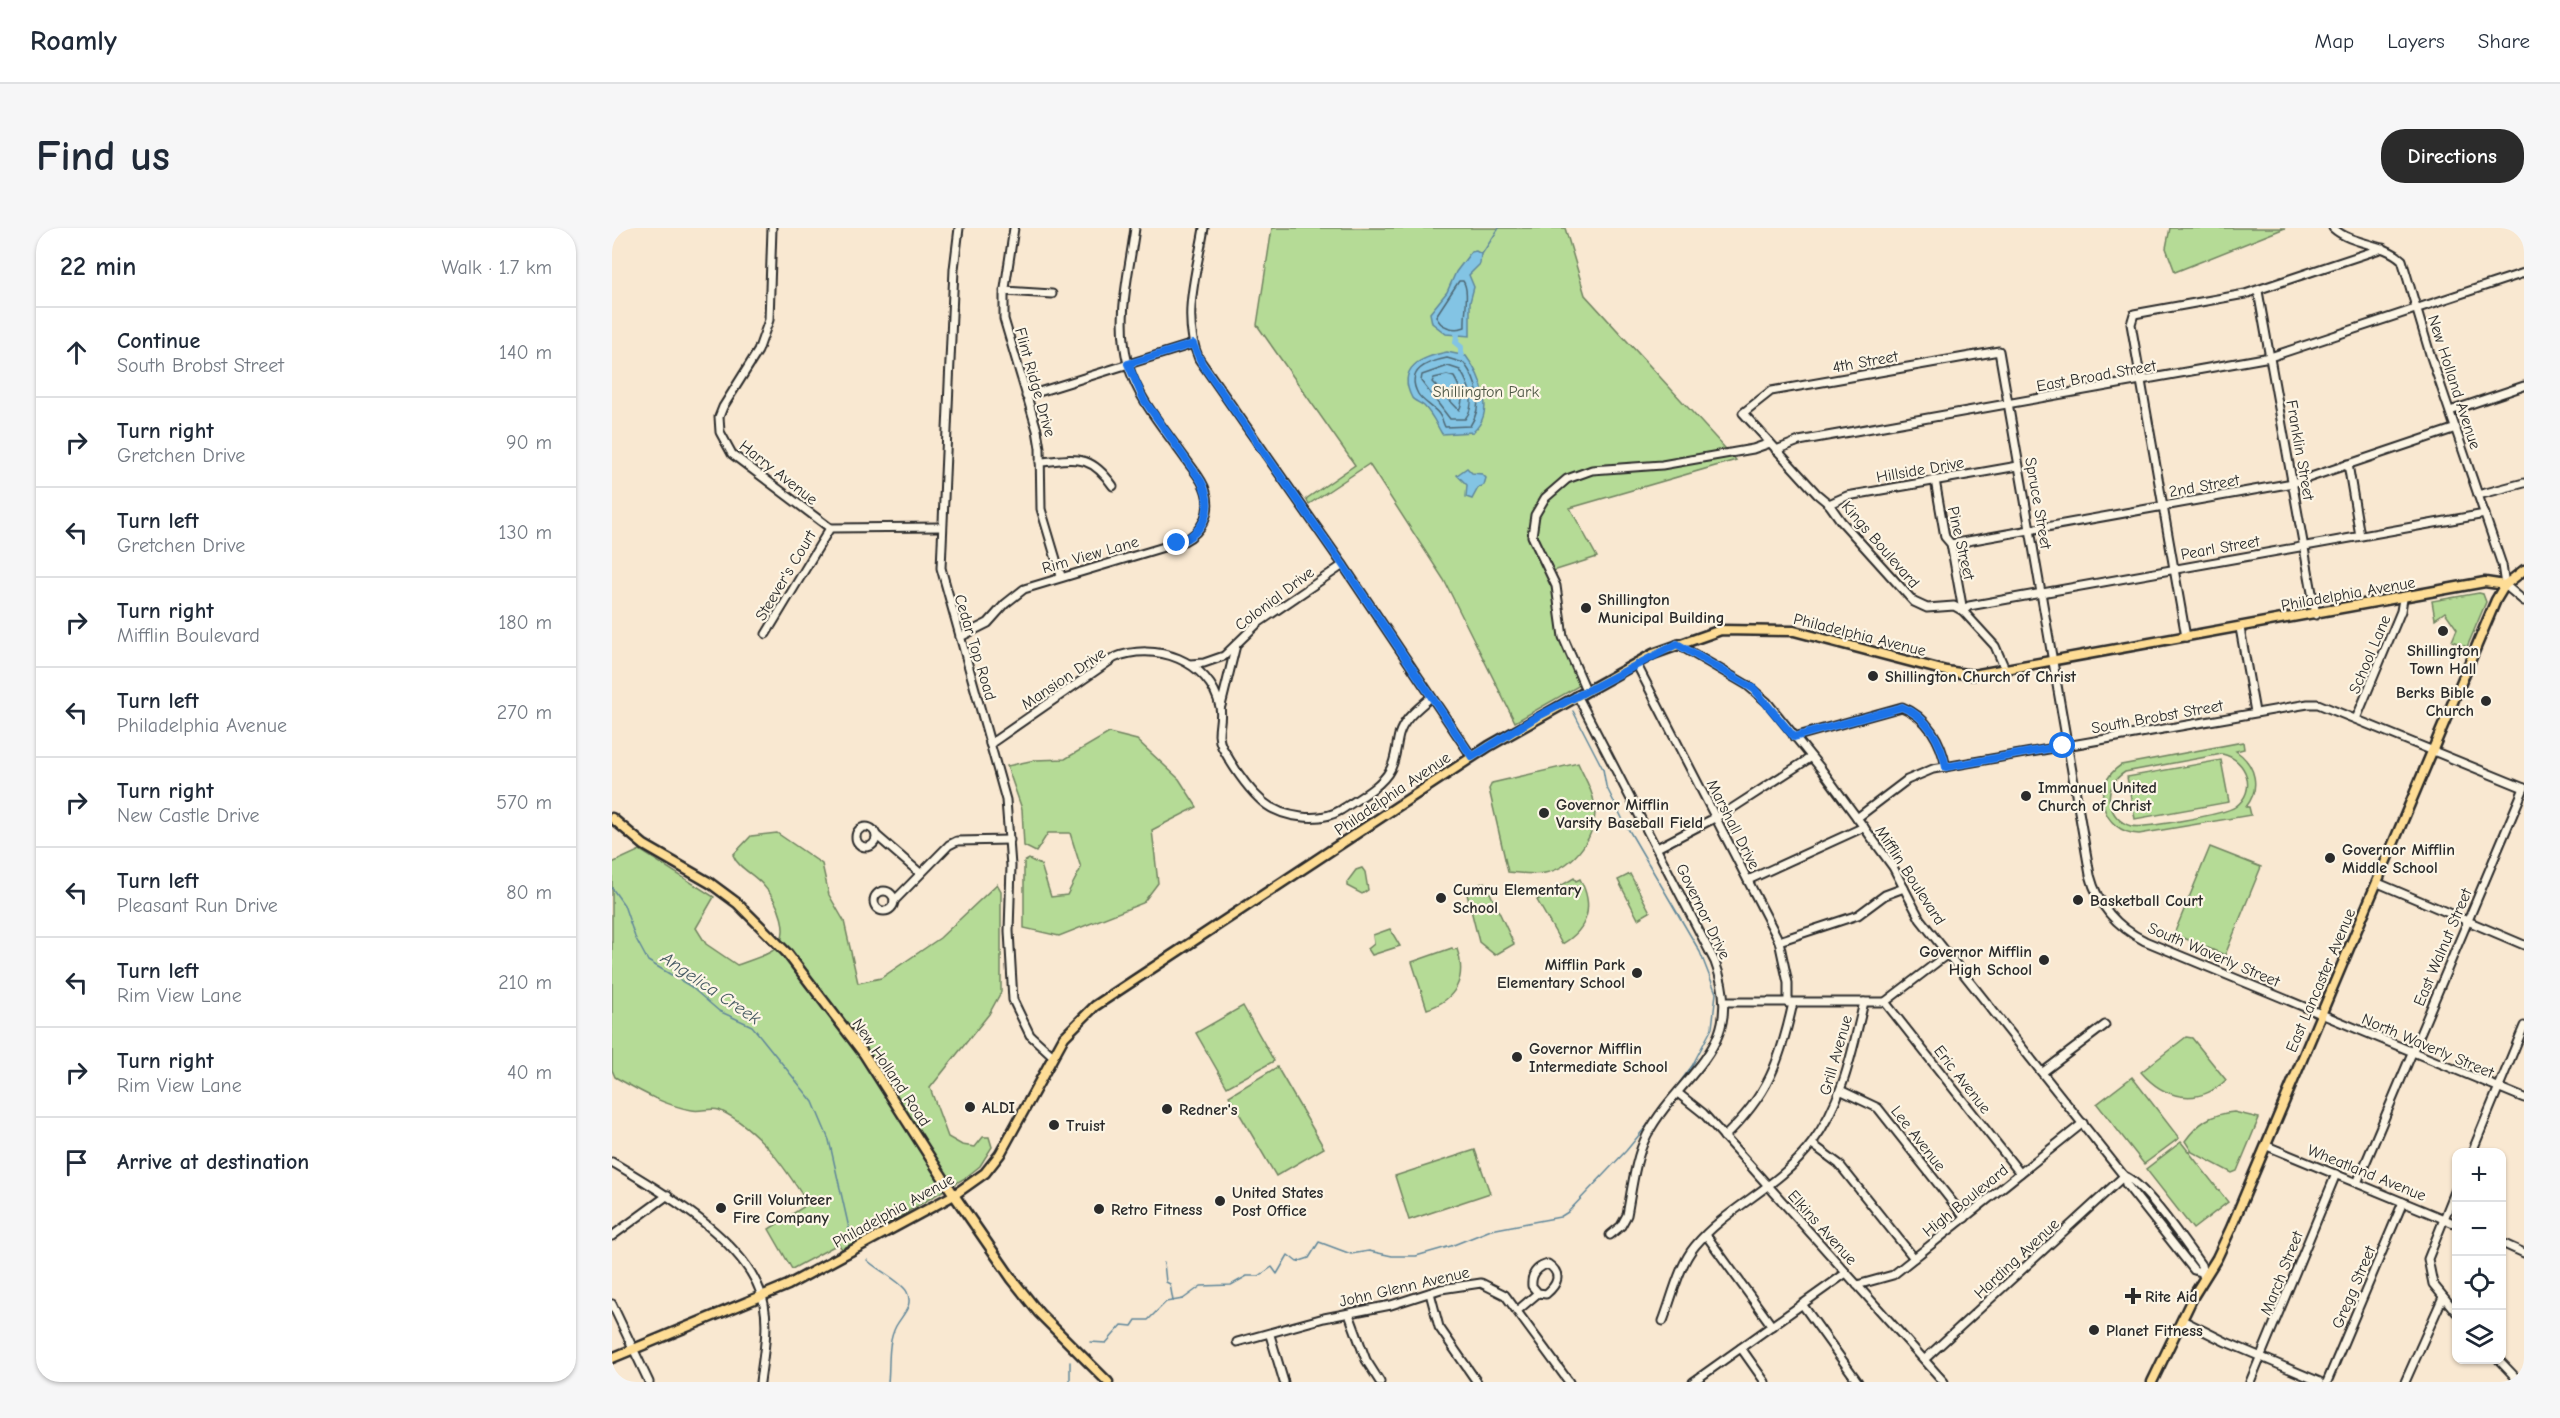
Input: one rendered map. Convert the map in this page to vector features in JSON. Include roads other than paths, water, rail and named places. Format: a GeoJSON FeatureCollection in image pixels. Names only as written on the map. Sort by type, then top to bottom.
{"type":"FeatureCollection","features":[{"type":"Feature","properties":{"kind":"main road"},"geometry":{"type":"LineString","coordinates":[[2505,585],[2524,570]]}},
{"type":"Feature","properties":{"kind":"main road","name":"Philadelphia Avenue"},"geometry":{"type":"LineString","coordinates":[[612,1358],[805,1276],[954,1195],[985,1173],[1000,1154],[1068,1032],[1095,1006],[1472,757],[1586,690],[1677,644],[1721,630],[1794,631],[1961,674],[2005,669],[2316,615],[2485,582],[2505,585]]}},
{"type":"Feature","properties":{"kind":"main road","name":"East Lancaster Avenue"},"geometry":{"type":"LineString","coordinates":[[2152,1382],[2203,1275],[2217,1258],[2267,1146],[2505,585]]}},
{"type":"Feature","properties":{"kind":"main road","name":"New Holland Road"},"geometry":{"type":"LineString","coordinates":[[612,818],[644,845],[722,891],[772,937],[864,1054],[954,1195],[1025,1297],[1108,1382]]}},
{"type":"Feature","properties":{"kind":"street","name":"Harry Avenue"},"geometry":{"type":"LineString","coordinates":[[772,228],[770,320],[758,351],[723,407],[719,417],[720,432],[732,454],[830,528]]}},
{"type":"Feature","properties":{"kind":"street","name":"Cedar Top Road"},"geometry":{"type":"LineString","coordinates":[[960,228],[954,270],[941,527],[942,576],[1006,800],[1010,840],[1009,931],[1013,1000],[1030,1035],[1053,1056]]}},
{"type":"Feature","properties":{"kind":"street","name":"Flint Ridge Drive"},"geometry":{"type":"LineString","coordinates":[[1014,228],[1004,291],[1006,327],[1037,430],[1041,509],[1061,576]]}},
{"type":"Feature","properties":{"kind":"street","name":"Rim View Lane"},"geometry":{"type":"LineString","coordinates":[[960,637],[988,623],[1018,592],[1061,576],[1184,541],[1200,528],[1209,509],[1207,492],[1201,481],[1144,400],[1128,364],[1123,334],[1122,305],[1135,228]]}},
{"type":"Feature","properties":{"kind":"street"},"geometry":{"type":"LineString","coordinates":[[1204,228],[1191,310],[1193,344],[1202,364],[1343,565],[1472,757]]}},
{"type":"Feature","properties":{"kind":"street","name":"New Holland Avenue"},"geometry":{"type":"LineString","coordinates":[[2333,228],[2350,238],[2393,251],[2402,260],[2503,568],[2505,585]]}},
{"type":"Feature","properties":{"kind":"street"},"geometry":{"type":"LineString","coordinates":[[2186,637],[2140,380],[2131,324],[2134,314],[2258,291],[2383,248]]}},
{"type":"Feature","properties":{"kind":"street","name":"East Broad Street"},"geometry":{"type":"LineString","coordinates":[[1776,450],[1799,441],[2270,357],[2524,273]]}},
{"type":"Feature","properties":{"kind":"street"},"geometry":{"type":"LineString","coordinates":[[1004,291],[1052,294]]}},
{"type":"Feature","properties":{"kind":"street","name":"Franklin Street"},"geometry":{"type":"LineString","coordinates":[[2258,291],[2316,615]]}},
{"type":"Feature","properties":{"kind":"street"},"geometry":{"type":"LineString","coordinates":[[1026,396],[1193,344]]}},
{"type":"Feature","properties":{"kind":"street","name":"Spruce Street"},"geometry":{"type":"LineString","coordinates":[[1999,351],[2053,660]]}},
{"type":"Feature","properties":{"kind":"street","name":"4th Street"},"geometry":{"type":"LineString","coordinates":[[1743,413],[1771,391],[1999,351]]}},
{"type":"Feature","properties":{"kind":"street"},"geometry":{"type":"LineString","coordinates":[[2450,411],[2524,386]]}},
{"type":"Feature","properties":{"kind":"street","name":"Kings Boulevard"},"geometry":{"type":"LineString","coordinates":[[1743,413],[1829,504],[1841,521],[1914,602],[1927,608],[1950,606],[1963,611]]}},
{"type":"Feature","properties":{"kind":"street","name":"2nd Street"},"geometry":{"type":"LineString","coordinates":[[1951,544],[2293,483],[2456,428]]}},
{"type":"Feature","properties":{"kind":"street"},"geometry":{"type":"LineString","coordinates":[[1586,690],[1563,637],[1556,586],[1532,536],[1535,515],[1545,498],[1567,479],[1592,470],[1662,465],[1753,449],[1770,443]]}},
{"type":"Feature","properties":{"kind":"street"},"geometry":{"type":"LineString","coordinates":[[1040,462],[1083,458],[1099,468],[1113,486]]}},
{"type":"Feature","properties":{"kind":"street"},"geometry":{"type":"LineString","coordinates":[[2348,464],[2360,536]]}},
{"type":"Feature","properties":{"kind":"street","name":"Hillside Drive"},"geometry":{"type":"LineString","coordinates":[[1829,504],[1847,496],[2018,466]]}},
{"type":"Feature","properties":{"kind":"street","name":"Pine Street"},"geometry":{"type":"LineString","coordinates":[[1935,480],[1946,537],[1951,544],[1963,611]]}},
{"type":"Feature","properties":{"kind":"street"},"geometry":{"type":"LineString","coordinates":[[2478,495],[2524,483]]}},
{"type":"Feature","properties":{"kind":"street","name":"Pearl Street"},"geometry":{"type":"LineString","coordinates":[[1963,611],[1969,606],[2485,514]]}},
{"type":"Feature","properties":{"kind":"street","name":"Steever's Court"},"geometry":{"type":"LineString","coordinates":[[766,634],[830,528],[941,527]]}},
{"type":"Feature","properties":{"kind":"street","name":"Colonial Drive"},"geometry":{"type":"LineString","coordinates":[[1190,664],[1214,661],[1224,656],[1269,615],[1343,565]]}},
{"type":"Feature","properties":{"kind":"street"},"geometry":{"type":"LineString","coordinates":[[2505,585],[2524,601]]}},
{"type":"Feature","properties":{"kind":"street","name":"School Lane"},"geometry":{"type":"LineString","coordinates":[[2356,719],[2402,611],[2403,599]]}},
{"type":"Feature","properties":{"kind":"street"},"geometry":{"type":"LineString","coordinates":[[1963,611],[1995,646],[2005,669]]}},
{"type":"Feature","properties":{"kind":"street"},"geometry":{"type":"LineString","coordinates":[[2240,628],[2255,712]]}},
{"type":"Feature","properties":{"kind":"street","name":"Mifflin Boulevard"},"geometry":{"type":"LineString","coordinates":[[1677,644],[1754,689],[1794,737],[1893,867],[1920,919],[2083,1123],[2124,1176],[2126,1184],[2194,1270],[2203,1275]]}},
{"type":"Feature","properties":{"kind":"street"},"geometry":{"type":"LineString","coordinates":[[1236,645],[1220,708],[1218,733],[1221,745],[1257,797],[1274,809],[1318,818],[1341,810],[1387,776],[1393,765],[1404,724],[1431,697]]}},
{"type":"Feature","properties":{"kind":"street","name":"Mansion Drive"},"geometry":{"type":"LineString","coordinates":[[990,744],[1109,661],[1127,653],[1152,651],[1190,664]]}},
{"type":"Feature","properties":{"kind":"street","name":"South Waverly Street"},"geometry":{"type":"LineString","coordinates":[[2053,660],[2092,882],[2102,904],[2114,920],[2145,941],[2322,1015]]}},
{"type":"Feature","properties":{"kind":"street","name":"Marshall Drive"},"geometry":{"type":"LineString","coordinates":[[1636,663],[1779,941],[1788,983],[1791,1003],[1784,1046],[1772,1077],[1752,1108],[1724,1137]]}},
{"type":"Feature","properties":{"kind":"street"},"geometry":{"type":"LineString","coordinates":[[1190,664],[1206,678],[1220,708]]}},
{"type":"Feature","properties":{"kind":"street","name":"Governor Drive"},"geometry":{"type":"LineString","coordinates":[[1577,695],[1715,962],[1724,1002],[1720,1029],[1713,1047],[1645,1138],[1627,1215],[1622,1226],[1610,1235]]}},
{"type":"Feature","properties":{"kind":"street","name":"South Brobst Street"},"geometry":{"type":"LineString","coordinates":[[1857,818],[1911,777],[1946,767],[2255,712],[2318,704],[2524,788]]}},
{"type":"Feature","properties":{"kind":"street"},"geometry":{"type":"LineString","coordinates":[[1794,737],[1902,707],[1917,715],[1934,734],[1943,750],[1946,767]]}},
{"type":"Feature","properties":{"kind":"street"},"geometry":{"type":"LineString","coordinates":[[1658,848],[1716,818],[1810,758]]}},
{"type":"Feature","properties":{"kind":"street","name":"East Walnut Street"},"geometry":{"type":"LineString","coordinates":[[2357,1183],[2524,788]]}},
{"type":"Feature","properties":{"kind":"street"},"geometry":{"type":"LineString","coordinates":[[1748,880],[1864,827]]}},
{"type":"Feature","properties":{"kind":"street"},"geometry":{"type":"LineString","coordinates":[[876,835],[920,873]]}},
{"type":"Feature","properties":{"kind":"street"},"geometry":{"type":"LineString","coordinates":[[894,901],[944,849],[957,841],[1010,840]]}},
{"type":"Feature","properties":{"kind":"street"},"geometry":{"type":"LineString","coordinates":[[2378,883],[2524,945]]}},
{"type":"Feature","properties":{"kind":"street"},"geometry":{"type":"LineString","coordinates":[[1779,941],[1858,915],[1885,895],[1904,888]]}},
{"type":"Feature","properties":{"kind":"street"},"geometry":{"type":"LineString","coordinates":[[1885,1002],[1948,953]]}},
{"type":"Feature","properties":{"kind":"street"},"geometry":{"type":"LineString","coordinates":[[1724,1002],[1864,1002]]}},
{"type":"Feature","properties":{"kind":"street","name":"Grill Avenue"},"geometry":{"type":"LineString","coordinates":[[1663,1321],[1690,1253],[1706,1235],[1770,1187],[1812,1144],[1842,1091],[1864,1002],[1885,1002]]}},
{"type":"Feature","properties":{"kind":"street","name":"Eric Avenue"},"geometry":{"type":"LineString","coordinates":[[1885,1002],[2020,1173]]}},
{"type":"Feature","properties":{"kind":"street","name":"North Waverly Street"},"geometry":{"type":"LineString","coordinates":[[2322,1015],[2524,1098]]}},
{"type":"Feature","properties":{"kind":"street"},"geometry":{"type":"LineString","coordinates":[[2043,1072],[2105,1025]]}},
{"type":"Feature","properties":{"kind":"street"},"geometry":{"type":"LineString","coordinates":[[2474,1148],[2524,1026]]}},
{"type":"Feature","properties":{"kind":"street","name":"Lee Avenue"},"geometry":{"type":"LineString","coordinates":[[1842,1091],[1878,1108],[1965,1218]]}},
{"type":"Feature","properties":{"kind":"street","name":"Elkins Avenue"},"geometry":{"type":"LineString","coordinates":[[1678,1094],[1703,1113],[1944,1382]]}},
{"type":"Feature","properties":{"kind":"street","name":"High Boulevard"},"geometry":{"type":"LineString","coordinates":[[1857,1285],[1893,1275],[2083,1123]]}},
{"type":"Feature","properties":{"kind":"street"},"geometry":{"type":"LineString","coordinates":[[1812,1144],[1839,1164],[1914,1258]]}},
{"type":"Feature","properties":{"kind":"street","name":"Wheatland Avenue"},"geometry":{"type":"LineString","coordinates":[[2267,1146],[2452,1222]]}},
{"type":"Feature","properties":{"kind":"street"},"geometry":{"type":"LineString","coordinates":[[612,1162],[668,1195],[723,1240],[750,1274],[762,1296],[766,1324],[760,1382]]}},
{"type":"Feature","properties":{"kind":"street","name":"March Street"},"geometry":{"type":"LineString","coordinates":[[2250,1382],[2336,1174]]}},
{"type":"Feature","properties":{"kind":"street","name":"Harding Avenue"},"geometry":{"type":"LineString","coordinates":[[1925,1359],[2124,1176]]}},
{"type":"Feature","properties":{"kind":"street"},"geometry":{"type":"LineString","coordinates":[[612,1236],[668,1195]]}},
{"type":"Feature","properties":{"kind":"street"},"geometry":{"type":"LineString","coordinates":[[2452,1201],[2428,1259],[2431,1280],[2455,1310]]}},
{"type":"Feature","properties":{"kind":"street","name":"Gregg Street"},"geometry":{"type":"LineString","coordinates":[[2327,1382],[2403,1202]]}},
{"type":"Feature","properties":{"kind":"street"},"geometry":{"type":"LineString","coordinates":[[1706,1235],[1772,1326]]}},
{"type":"Feature","properties":{"kind":"street"},"geometry":{"type":"LineString","coordinates":[[2506,1245],[2524,1253]]}},
{"type":"Feature","properties":{"kind":"street"},"geometry":{"type":"LineString","coordinates":[[1518,1310],[1538,1293],[1546,1294],[1556,1286],[1558,1276],[1555,1269],[1548,1264],[1540,1266],[1531,1280],[1538,1293]]}},
{"type":"Feature","properties":{"kind":"street"},"geometry":{"type":"LineString","coordinates":[[1693,1382],[1846,1273]]}},
{"type":"Feature","properties":{"kind":"street","name":"John Glenn Avenue"},"geometry":{"type":"LineString","coordinates":[[1237,1342],[1270,1335],[1324,1318],[1481,1283],[1501,1292],[1518,1310],[1569,1382]]}},
{"type":"Feature","properties":{"kind":"street"},"geometry":{"type":"LineString","coordinates":[[1430,1293],[1441,1333],[1477,1382]]}},
{"type":"Feature","properties":{"kind":"street"},"geometry":{"type":"LineString","coordinates":[[2405,1382],[2443,1297]]}},
{"type":"Feature","properties":{"kind":"street"},"geometry":{"type":"LineString","coordinates":[[612,1304],[649,1382]]}},
{"type":"Feature","properties":{"kind":"street"},"geometry":{"type":"LineString","coordinates":[[1802,1304],[1858,1382]]}},
{"type":"Feature","properties":{"kind":"street"},"geometry":{"type":"LineString","coordinates":[[1349,1314],[1366,1359],[1380,1382]]}},
{"type":"Feature","properties":{"kind":"street"},"geometry":{"type":"LineString","coordinates":[[2182,1320],[2320,1382]]}},
{"type":"Feature","properties":{"kind":"street"},"geometry":{"type":"LineString","coordinates":[[1270,1335],[1284,1382]]}},
{"type":"Feature","properties":{"kind":"street"},"geometry":{"type":"LineString","coordinates":[[1742,1348],[1766,1382]]}},
{"type":"Feature","properties":{"kind":"street"},"geometry":{"type":"LineString","coordinates":[[2504,1364],[2520,1382]]}},
{"type":"Feature","properties":{"kind":"water"},"geometry":{"type":"Polygon","coordinates":[[[1476,251],[1481,254],[1480,264],[1469,275],[1474,287],[1470,302],[1470,336],[1446,334],[1432,323],[1430,313],[1447,292],[1456,272],[1471,252],[1476,251]]]}},
{"type":"Feature","properties":{"kind":"water"},"geometry":{"type":"Polygon","coordinates":[[[1447,352],[1466,356],[1481,384],[1485,404],[1484,414],[1480,424],[1473,432],[1442,434],[1427,409],[1412,398],[1408,387],[1407,378],[1414,365],[1429,357],[1447,352]]]}},
{"type":"Feature","properties":{"kind":"water"},"geometry":{"type":"Polygon","coordinates":[[[1467,468],[1472,473],[1482,474],[1486,478],[1484,485],[1478,488],[1472,499],[1466,497],[1467,485],[1457,475],[1467,468]]]}},
{"type":"Feature","properties":{"kind":"waterway"},"geometry":{"type":"LineString","coordinates":[[1482,254],[1499,228]]}},
{"type":"Feature","properties":{"kind":"waterway"},"geometry":{"type":"LineString","coordinates":[[1457,334],[1456,343],[1461,347],[1461,356]]}},
{"type":"Feature","properties":{"kind":"waterway"},"geometry":{"type":"LineString","coordinates":[[1090,1342],[1106,1343],[1122,1325],[1132,1326],[1136,1320],[1148,1320],[1166,1302],[1183,1299],[1201,1286],[1231,1285],[1247,1276],[1259,1276],[1272,1267],[1277,1274],[1288,1255],[1297,1262],[1309,1258],[1319,1242],[1351,1254],[1369,1251],[1392,1256],[1416,1256],[1451,1246],[1491,1230],[1560,1217],[1568,1212],[1626,1151],[1649,1123],[1692,1066],[1712,1028],[1716,993],[1700,952],[1623,820],[1606,786],[1603,769],[1573,711]]}},
{"type":"Feature","properties":{"kind":"waterway","name":"Angelica Creek"},"geometry":{"type":"LineString","coordinates":[[612,888],[624,905],[635,937],[648,961],[690,986],[719,1011],[752,1026],[813,1102],[829,1140],[851,1237]]}},
{"type":"Feature","properties":{"kind":"waterway","name":"Angelica Creek"},"geometry":{"type":"LineString","coordinates":[[867,1260],[900,1284],[909,1297],[908,1306],[891,1339],[888,1382]]}},
{"type":"Feature","properties":{"kind":"waterway"},"geometry":{"type":"LineString","coordinates":[[1164,1263],[1166,1282],[1170,1284],[1173,1301]]}},
{"type":"Feature","properties":{"kind":"waterway"},"geometry":{"type":"LineString","coordinates":[[1070,1362],[1070,1382]]}},
{"type":"Feature","properties":{"kind":"place","name":"Shillington Municipal Building"},"geometry":{"type":"Point","coordinates":[1586,608]}},
{"type":"Feature","properties":{"kind":"place","name":"Shillington Town Hall"},"geometry":{"type":"Point","coordinates":[2443,631]}},
{"type":"Feature","properties":{"kind":"place","name":"Shillington Church of Christ"},"geometry":{"type":"Point","coordinates":[1873,676]}},
{"type":"Feature","properties":{"kind":"place","name":"Berks Bible Church"},"geometry":{"type":"Point","coordinates":[2486,701]}},
{"type":"Feature","properties":{"kind":"place","name":"Immanuel United Church of Christ"},"geometry":{"type":"Point","coordinates":[2026,796]}},
{"type":"Feature","properties":{"kind":"place","name":"Governor Mifflin Varsity Baseball Field"},"geometry":{"type":"Point","coordinates":[1544,813]}},
{"type":"Feature","properties":{"kind":"place","name":"Governor Mifflin Middle School"},"geometry":{"type":"Point","coordinates":[2330,858]}},
{"type":"Feature","properties":{"kind":"place","name":"Cumru Elementary School"},"geometry":{"type":"Point","coordinates":[1441,898]}},
{"type":"Feature","properties":{"kind":"place","name":"Basketball Court"},"geometry":{"type":"Point","coordinates":[2078,900]}},
{"type":"Feature","properties":{"kind":"place","name":"Governor Mifflin High School"},"geometry":{"type":"Point","coordinates":[2044,960]}},
{"type":"Feature","properties":{"kind":"place","name":"Mifflin Park Elementary School"},"geometry":{"type":"Point","coordinates":[1637,973]}},
{"type":"Feature","properties":{"kind":"place","name":"Governor Mifflin Intermediate School"},"geometry":{"type":"Point","coordinates":[1517,1057]}},
{"type":"Feature","properties":{"kind":"place","name":"ALDI"},"geometry":{"type":"Point","coordinates":[970,1107]}},
{"type":"Feature","properties":{"kind":"place","name":"Redner's"},"geometry":{"type":"Point","coordinates":[1167,1109]}},
{"type":"Feature","properties":{"kind":"place","name":"Truist"},"geometry":{"type":"Point","coordinates":[1054,1125]}},
{"type":"Feature","properties":{"kind":"place","name":"United States Post Office"},"geometry":{"type":"Point","coordinates":[1220,1201]}},
{"type":"Feature","properties":{"kind":"place","name":"Grill Volunteer Fire Company"},"geometry":{"type":"Point","coordinates":[721,1208]}},
{"type":"Feature","properties":{"kind":"place","name":"Retro Fitness"},"geometry":{"type":"Point","coordinates":[1099,1209]}},
{"type":"Feature","properties":{"kind":"place","name":"Rite Aid"},"geometry":{"type":"Point","coordinates":[2133,1296]}},
{"type":"Feature","properties":{"kind":"place","name":"Planet Fitness"},"geometry":{"type":"Point","coordinates":[2094,1330]}},
{"type":"Feature","properties":{"kind":"park label","name":"Shillington Park"},"geometry":{"type":"Point","coordinates":[1486,391]}}]}
